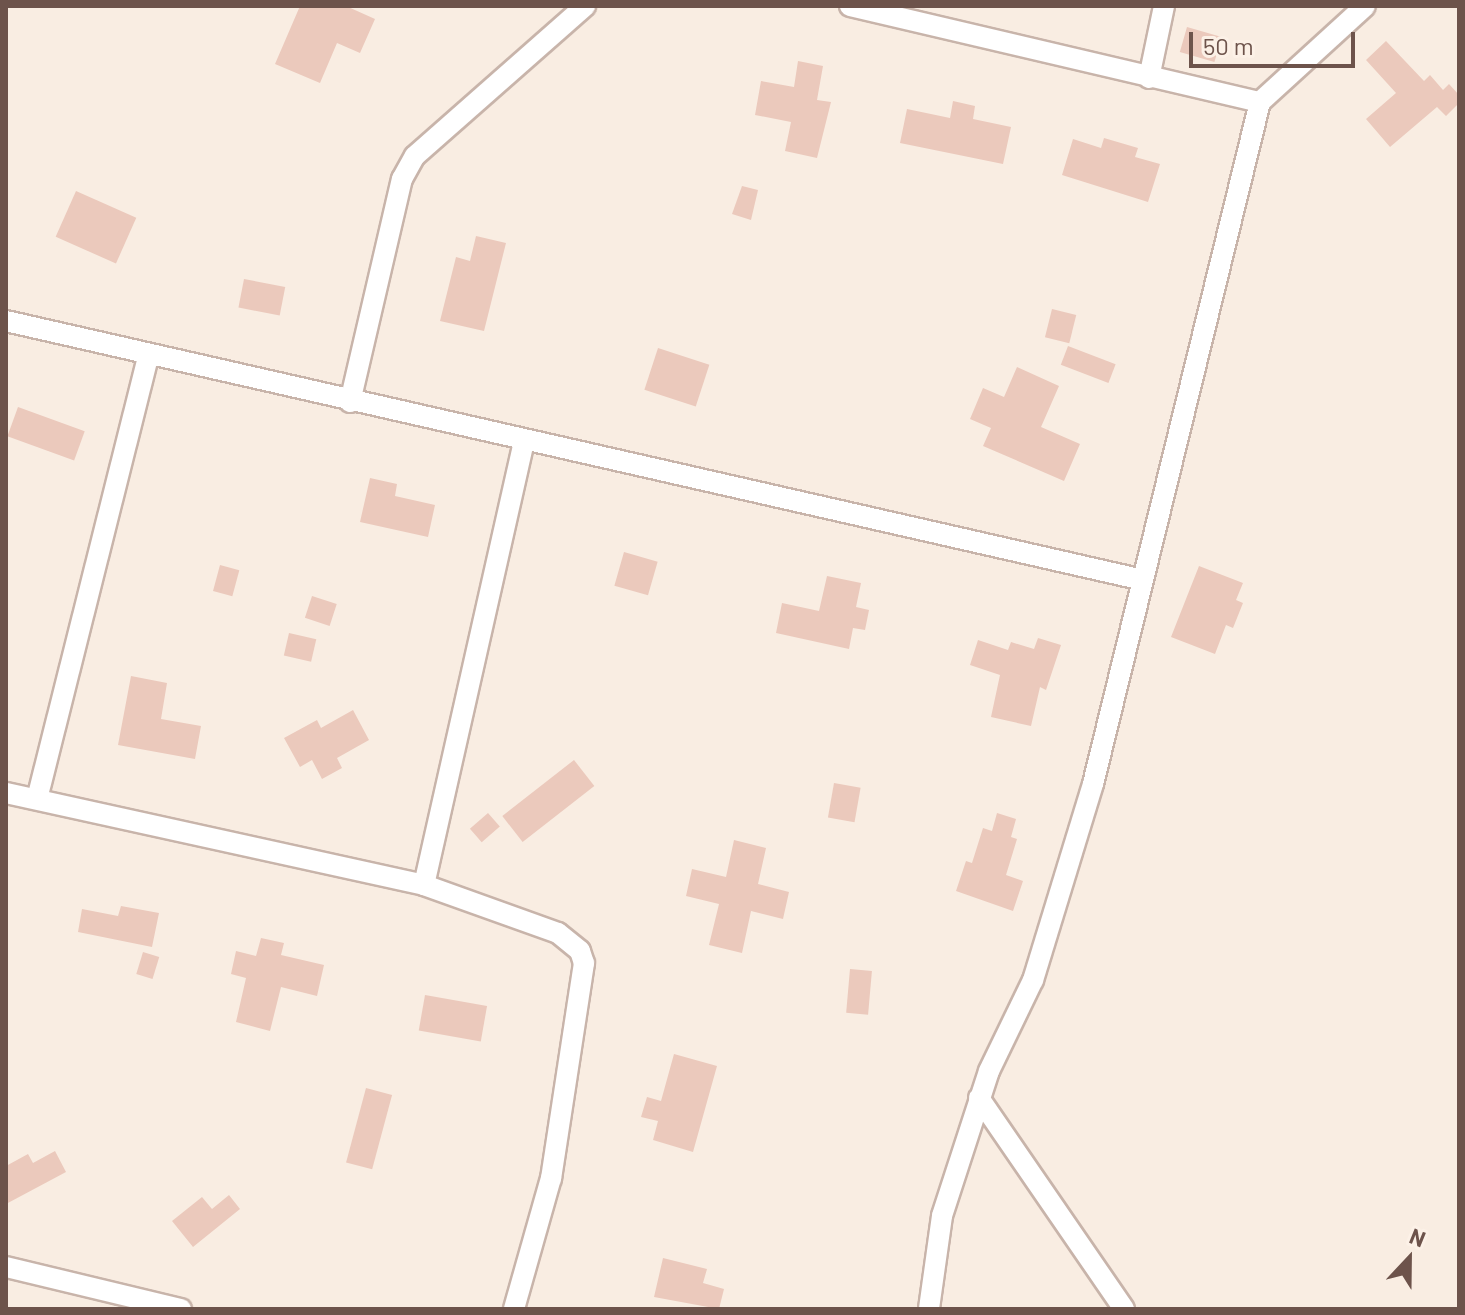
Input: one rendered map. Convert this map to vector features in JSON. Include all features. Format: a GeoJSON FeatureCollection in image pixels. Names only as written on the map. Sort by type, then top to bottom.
{"type":"FeatureCollection","features":[{"type":"Feature","properties":{"kind":"street"},"geometry":{"type":"LineString","coordinates":[[350,402],[402,179],[415,156],[585,6]]}},
{"type":"Feature","properties":{"kind":"street"},"geometry":{"type":"LineString","coordinates":[[850,6],[1260,102]]}},
{"type":"Feature","properties":{"kind":"street"},"geometry":{"type":"LineString","coordinates":[[1149,78],[1164,6]]}},
{"type":"Feature","properties":{"kind":"street"},"geometry":{"type":"LineString","coordinates":[[929,1309],[942,1216],[979,1098],[1033,980],[1062,895],[1260,102],[1365,6]]}},
{"type":"Feature","properties":{"kind":"street"},"geometry":{"type":"LineString","coordinates":[[6,321],[350,402],[1143,580]]}},
{"type":"Feature","properties":{"kind":"street"},"geometry":{"type":"LineString","coordinates":[[37,799],[149,354]]}},
{"type":"Feature","properties":{"kind":"street"},"geometry":{"type":"LineString","coordinates":[[424,885],[524,440]]}},
{"type":"Feature","properties":{"kind":"street"},"geometry":{"type":"LineString","coordinates":[[6,793],[424,885],[558,933],[580,951],[584,963],[551,1178],[514,1309]]}},
{"type":"Feature","properties":{"kind":"street"},"geometry":{"type":"LineString","coordinates":[[979,1098],[1124,1309]]}},
{"type":"Feature","properties":{"kind":"street"},"geometry":{"type":"LineString","coordinates":[[6,1267],[181,1309]]}},
{"type":"Feature","properties":{"kind":"building"},"geometry":{"type":"Polygon","coordinates":[[[300,6],[346,6],[375,19],[360,53],[337,43],[320,83],[275,64],[300,6]]]}},
{"type":"Feature","properties":{"kind":"building"},"geometry":{"type":"Polygon","coordinates":[[[1187,27],[1222,37],[1214,62],[1180,52],[1187,27]]]}},
{"type":"Feature","properties":{"kind":"building"},"geometry":{"type":"Polygon","coordinates":[[[1386,41],[1424,81],[1430,75],[1443,90],[1449,84],[1459,95],[1459,103],[1446,116],[1437,107],[1390,147],[1366,119],[1396,93],[1366,60],[1386,41]]]}},
{"type":"Feature","properties":{"kind":"building"},"geometry":{"type":"Polygon","coordinates":[[[798,61],[823,66],[817,100],[831,102],[817,158],[785,151],[791,122],[755,115],[761,81],[794,87],[798,61]]]}},
{"type":"Feature","properties":{"kind":"building"},"geometry":{"type":"Polygon","coordinates":[[[953,101],[975,106],[973,119],[1011,127],[1003,164],[900,143],[907,109],[950,118],[953,101]]]}},
{"type":"Feature","properties":{"kind":"building"},"geometry":{"type":"Polygon","coordinates":[[[1104,138],[1138,148],[1135,157],[1160,164],[1148,202],[1062,175],[1073,139],[1101,148],[1104,138]]]}},
{"type":"Feature","properties":{"kind":"building"},"geometry":{"type":"Polygon","coordinates":[[[742,186],[758,190],[751,220],[732,214],[742,186]]]}},
{"type":"Feature","properties":{"kind":"building"},"geometry":{"type":"Polygon","coordinates":[[[76,191],[136,218],[116,264],[56,237],[76,191]]]}},
{"type":"Feature","properties":{"kind":"building"},"geometry":{"type":"Polygon","coordinates":[[[476,236],[506,243],[484,331],[440,321],[456,257],[470,261],[476,236]]]}},
{"type":"Feature","properties":{"kind":"building"},"geometry":{"type":"Polygon","coordinates":[[[244,279],[285,287],[280,315],[238,307],[244,279]]]}},
{"type":"Feature","properties":{"kind":"building"},"geometry":{"type":"Polygon","coordinates":[[[1052,309],[1076,315],[1069,343],[1045,337],[1052,309]]]}},
{"type":"Feature","properties":{"kind":"building"},"geometry":{"type":"Polygon","coordinates":[[[1068,346],[1116,364],[1108,383],[1061,365],[1068,346]]]}},
{"type":"Feature","properties":{"kind":"building"},"geometry":{"type":"Polygon","coordinates":[[[658,348],[709,365],[696,407],[644,390],[658,348]]]}},
{"type":"Feature","properties":{"kind":"building"},"geometry":{"type":"Polygon","coordinates":[[[1017,367],[1059,386],[1041,427],[1080,444],[1064,481],[983,446],[991,428],[970,419],[983,388],[1004,397],[1017,367]]]}},
{"type":"Feature","properties":{"kind":"building"},"geometry":{"type":"Polygon","coordinates":[[[18,407],[85,431],[74,460],[7,436],[18,407]]]}},
{"type":"Feature","properties":{"kind":"building"},"geometry":{"type":"Polygon","coordinates":[[[370,478],[397,484],[395,496],[435,505],[428,537],[360,522],[370,478]]]}},
{"type":"Feature","properties":{"kind":"building"},"geometry":{"type":"Polygon","coordinates":[[[624,552],[658,562],[648,595],[614,586],[624,552]]]}},
{"type":"Feature","properties":{"kind":"building"},"geometry":{"type":"Polygon","coordinates":[[[220,565],[239,570],[232,596],[213,591],[220,565]]]}},
{"type":"Feature","properties":{"kind":"building"},"geometry":{"type":"Polygon","coordinates":[[[1199,566],[1243,583],[1236,600],[1243,603],[1233,628],[1226,625],[1215,654],[1171,637],[1199,566]]]}},
{"type":"Feature","properties":{"kind":"building"},"geometry":{"type":"Polygon","coordinates":[[[827,576],[861,583],[856,607],[869,610],[865,630],[853,628],[849,649],[776,633],[782,603],[819,611],[827,576]]]}},
{"type":"Feature","properties":{"kind":"building"},"geometry":{"type":"Polygon","coordinates":[[[312,596],[337,604],[330,626],[305,618],[312,596]]]}},
{"type":"Feature","properties":{"kind":"building"},"geometry":{"type":"Polygon","coordinates":[[[289,633],[316,639],[311,662],[284,655],[289,633]]]}},
{"type":"Feature","properties":{"kind":"building"},"geometry":{"type":"Polygon","coordinates":[[[1038,638],[1061,645],[1046,690],[1040,687],[1031,726],[991,717],[1000,675],[970,665],[978,640],[1008,650],[1011,642],[1034,649],[1038,638]]]}},
{"type":"Feature","properties":{"kind":"building"},"geometry":{"type":"Polygon","coordinates":[[[131,676],[167,683],[161,719],[201,726],[195,759],[118,745],[131,676]]]}},
{"type":"Feature","properties":{"kind":"building"},"geometry":{"type":"Polygon","coordinates":[[[353,710],[369,740],[337,758],[342,768],[322,779],[312,760],[300,767],[284,738],[317,720],[321,728],[353,710]]]}},
{"type":"Feature","properties":{"kind":"building"},"geometry":{"type":"Polygon","coordinates":[[[574,760],[594,786],[523,842],[502,816],[574,760]]]}},
{"type":"Feature","properties":{"kind":"building"},"geometry":{"type":"Polygon","coordinates":[[[834,783],[861,788],[855,822],[828,817],[834,783]]]}},
{"type":"Feature","properties":{"kind":"building"},"geometry":{"type":"Polygon","coordinates":[[[488,813],[500,827],[482,842],[470,829],[488,813]]]}},
{"type":"Feature","properties":{"kind":"building"},"geometry":{"type":"Polygon","coordinates":[[[997,813],[1016,819],[1011,837],[1017,839],[1006,875],[1023,881],[1013,911],[956,891],[966,861],[972,863],[983,828],[992,831],[997,813]]]}},
{"type":"Feature","properties":{"kind":"building"},"geometry":{"type":"Polygon","coordinates":[[[734,840],[766,848],[758,884],[789,892],[783,919],[751,911],[742,953],[709,945],[719,904],[686,896],[692,869],[726,877],[734,840]]]}},
{"type":"Feature","properties":{"kind":"building"},"geometry":{"type":"Polygon","coordinates":[[[121,906],[159,913],[152,947],[78,932],[82,909],[118,916],[121,906]]]}},
{"type":"Feature","properties":{"kind":"building"},"geometry":{"type":"Polygon","coordinates":[[[261,938],[284,943],[281,955],[324,965],[317,996],[281,987],[270,1031],[236,1022],[246,978],[231,974],[236,951],[256,956],[261,938]]]}},
{"type":"Feature","properties":{"kind":"building"},"geometry":{"type":"Polygon","coordinates":[[[143,952],[159,957],[153,979],[136,974],[143,952]]]}},
{"type":"Feature","properties":{"kind":"building"},"geometry":{"type":"Polygon","coordinates":[[[850,969],[872,971],[868,1015],[846,1013],[850,969]]]}},
{"type":"Feature","properties":{"kind":"building"},"geometry":{"type":"Polygon","coordinates":[[[425,995],[487,1006],[481,1041],[419,1030],[425,995]]]}},
{"type":"Feature","properties":{"kind":"building"},"geometry":{"type":"Polygon","coordinates":[[[674,1054],[717,1066],[693,1152],[653,1140],[658,1121],[641,1117],[647,1097],[661,1101],[674,1054]]]}},
{"type":"Feature","properties":{"kind":"building"},"geometry":{"type":"Polygon","coordinates":[[[366,1088],[392,1095],[372,1169],[346,1162],[366,1088]]]}},
{"type":"Feature","properties":{"kind":"building"},"geometry":{"type":"Polygon","coordinates":[[[55,1151],[66,1172],[6,1204],[6,1166],[28,1154],[33,1163],[55,1151]]]}},
{"type":"Feature","properties":{"kind":"building"},"geometry":{"type":"Polygon","coordinates":[[[229,1195],[240,1209],[193,1247],[172,1221],[202,1197],[212,1209],[229,1195]]]}},
{"type":"Feature","properties":{"kind":"building"},"geometry":{"type":"Polygon","coordinates":[[[663,1258],[707,1269],[703,1283],[724,1289],[719,1309],[654,1297],[663,1258]]]}}]}
